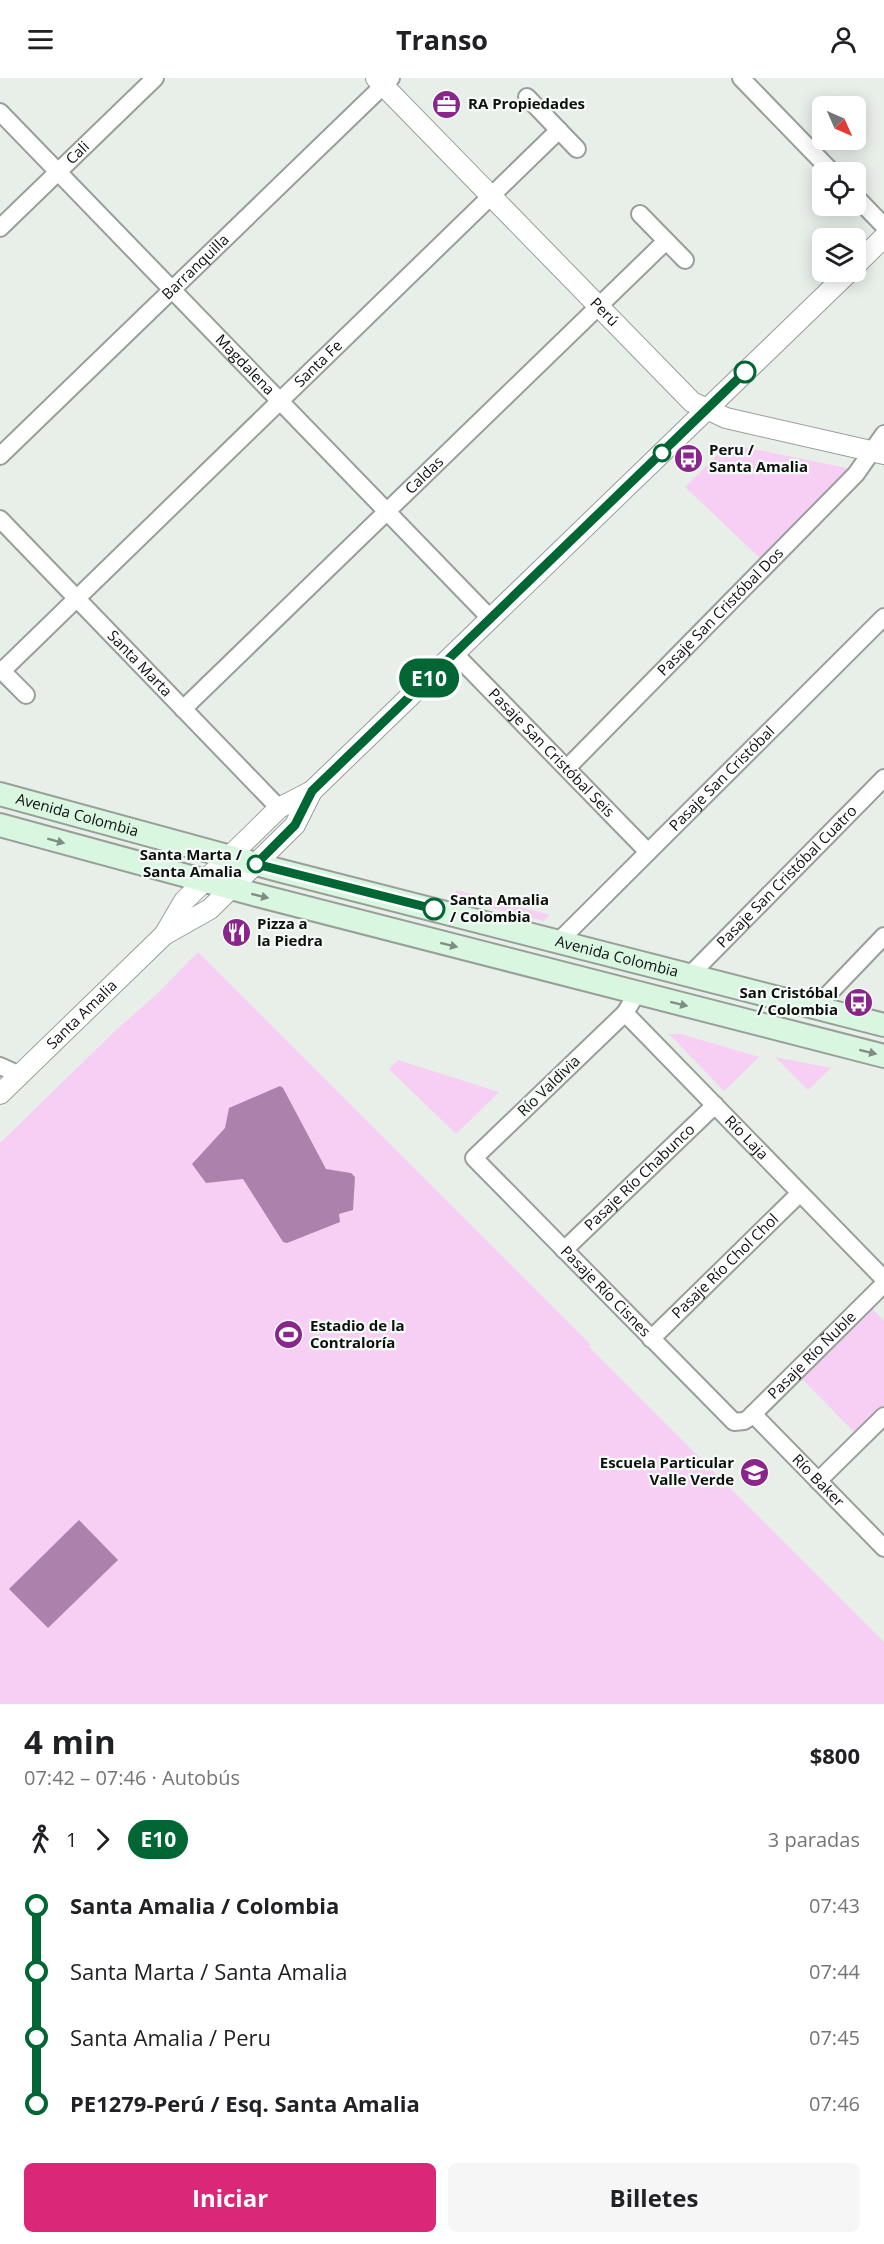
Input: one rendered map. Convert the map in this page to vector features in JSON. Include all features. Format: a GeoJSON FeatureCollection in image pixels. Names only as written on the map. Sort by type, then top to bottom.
{"type":"FeatureCollection","features":[{"type":"Feature","properties":{"kind":"main road","name":"Avenida Colombia"},"geometry":{"type":"LineString","coordinates":[[0,794],[256,864],[884,1025]]}},
{"type":"Feature","properties":{"kind":"main road","name":"Avenida Colombia"},"geometry":{"type":"LineString","coordinates":[[0,825],[204,881],[884,1056]]}},
{"type":"Feature","properties":{"kind":"street","name":"Cali"},"geometry":{"type":"LineString","coordinates":[[0,228],[155,78]]}},
{"type":"Feature","properties":{"kind":"street"},"geometry":{"type":"LineString","coordinates":[[741,78],[822,162]]}},
{"type":"Feature","properties":{"kind":"street","name":"Perú"},"geometry":{"type":"LineString","coordinates":[[384,80],[491,196],[685,397],[706,410],[726,418],[877,453]]}},
{"type":"Feature","properties":{"kind":"street","name":"Barranquilla"},"geometry":{"type":"LineString","coordinates":[[0,456],[384,80]]}},
{"type":"Feature","properties":{"kind":"street"},"geometry":{"type":"LineString","coordinates":[[527,97],[577,148]]}},
{"type":"Feature","properties":{"kind":"street","name":"Magdalena"},"geometry":{"type":"LineString","coordinates":[[0,112],[491,619]]}},
{"type":"Feature","properties":{"kind":"street","name":"Santa Fe"},"geometry":{"type":"LineString","coordinates":[[1,670],[559,130]]}},
{"type":"Feature","properties":{"kind":"street"},"geometry":{"type":"LineString","coordinates":[[866,207],[884,226]]}},
{"type":"Feature","properties":{"kind":"street"},"geometry":{"type":"LineString","coordinates":[[640,214],[685,260]]}},
{"type":"Feature","properties":{"kind":"street"},"geometry":{"type":"LineString","coordinates":[[866,255],[884,237]]}},
{"type":"Feature","properties":{"kind":"street","name":"Caldas"},"geometry":{"type":"LineString","coordinates":[[183,709],[666,241]]}},
{"type":"Feature","properties":{"kind":"street","name":"Santa Amalia"},"geometry":{"type":"LineString","coordinates":[[164,935],[184,901],[229,856],[279,808],[312,791],[839,282]]}},
{"type":"Feature","properties":{"kind":"street","name":"Pasaje San Cristóbal Dos"},"geometry":{"type":"LineString","coordinates":[[567,768],[877,453],[884,434]]}},
{"type":"Feature","properties":{"kind":"street","name":"Santa Marta"},"geometry":{"type":"LineString","coordinates":[[0,519],[279,808]]}},
{"type":"Feature","properties":{"kind":"street","name":"Pasaje San Cristóbal"},"geometry":{"type":"LineString","coordinates":[[559,941],[884,617]]}},
{"type":"Feature","properties":{"kind":"street","name":"Pasaje San Cristóbal Seis"},"geometry":{"type":"LineString","coordinates":[[455,654],[648,852]]}},
{"type":"Feature","properties":{"kind":"street"},"geometry":{"type":"LineString","coordinates":[[1,670],[26,695]]}},
{"type":"Feature","properties":{"kind":"street","name":"Pasaje San Cristóbal Cuatro"},"geometry":{"type":"LineString","coordinates":[[690,975],[884,778]]}},
{"type":"Feature","properties":{"kind":"street","name":"Santa Amalia"},"geometry":{"type":"LineString","coordinates":[[0,1094],[164,935],[210,909],[295,825],[312,791]]}},
{"type":"Feature","properties":{"kind":"street"},"geometry":{"type":"LineString","coordinates":[[815,1008],[884,936]]}},
{"type":"Feature","properties":{"kind":"street"},"geometry":{"type":"LineString","coordinates":[[625,1013],[637,993]]}},
{"type":"Feature","properties":{"kind":"street","name":"Río Laja"},"geometry":{"type":"LineString","coordinates":[[625,1013],[884,1281]]}},
{"type":"Feature","properties":{"kind":"street","name":"Río Valdivia"},"geometry":{"type":"LineString","coordinates":[[474,1158],[625,1013]]}},
{"type":"Feature","properties":{"kind":"street"},"geometry":{"type":"LineString","coordinates":[[0,1066],[20,1075]]}},
{"type":"Feature","properties":{"kind":"street","name":"Pasaje Río Chabunco"},"geometry":{"type":"LineString","coordinates":[[564,1250],[715,1105]]}},
{"type":"Feature","properties":{"kind":"street","name":"Pasaje Río Cisnes"},"geometry":{"type":"LineString","coordinates":[[474,1158],[730,1420],[746,1419]]}},
{"type":"Feature","properties":{"kind":"street","name":"Pasaje Río Chol Chol"},"geometry":{"type":"LineString","coordinates":[[651,1339],[800,1193]]}},
{"type":"Feature","properties":{"kind":"street","name":"Pasaje Río Ñuble"},"geometry":{"type":"LineString","coordinates":[[746,1419],[884,1281]]}},
{"type":"Feature","properties":{"kind":"street"},"geometry":{"type":"LineString","coordinates":[[819,1481],[884,1416]]}},
{"type":"Feature","properties":{"kind":"street","name":"Río Baker"},"geometry":{"type":"LineString","coordinates":[[746,1419],[819,1481],[884,1548]]}},
{"type":"Feature","properties":{"kind":"shaded area"},"geometry":{"type":"Polygon","coordinates":[[[728,444],[852,469],[763,561],[685,487],[728,444]]]}},
{"type":"Feature","properties":{"kind":"shaded area"},"geometry":{"type":"Polygon","coordinates":[[[456,890],[550,915],[544,921],[453,898],[456,890]]]}},
{"type":"Feature","properties":{"kind":"shaded area","name":"Estadio de la Contraloría"},"geometry":{"type":"Polygon","coordinates":[[[198,952],[884,1642],[884,1704],[0,1704],[0,1143],[198,952]]]}},
{"type":"Feature","properties":{"kind":"shaded area"},"geometry":{"type":"Polygon","coordinates":[[[669,1034],[681,1034],[759,1057],[724,1091],[669,1034]]]}},
{"type":"Feature","properties":{"kind":"shaded area"},"geometry":{"type":"Polygon","coordinates":[[[775,1057],[831,1068],[808,1090],[775,1057]]]}},
{"type":"Feature","properties":{"kind":"shaded area"},"geometry":{"type":"Polygon","coordinates":[[[398,1060],[499,1092],[456,1134],[389,1069],[398,1060]]]}},
{"type":"Feature","properties":{"kind":"shaded area"},"geometry":{"type":"Polygon","coordinates":[[[280,1086],[326,1169],[351,1173],[355,1177],[353,1210],[339,1214],[340,1222],[287,1243],[283,1242],[243,1179],[206,1183],[192,1164],[225,1128],[229,1108],[280,1086]]]}},
{"type":"Feature","properties":{"kind":"shaded area"},"geometry":{"type":"Polygon","coordinates":[[[869,1305],[884,1321],[884,1410],[858,1436],[799,1376],[869,1305]]]}},
{"type":"Feature","properties":{"kind":"shaded area"},"geometry":{"type":"Polygon","coordinates":[[[79,1520],[118,1560],[48,1628],[9,1589],[79,1520]]]}},
{"type":"Feature","properties":{"kind":"bus line","name":"E10"},"geometry":{"type":"LineString","coordinates":[[434,909],[256,864],[295,825],[312,791],[745,372]]}},
{"type":"Feature","properties":{"kind":"place","name":"RA Propiedades"},"geometry":{"type":"Point","coordinates":[447,104]}},
{"type":"Feature","properties":{"kind":"place","name":"Peru / Santa Amalia"},"geometry":{"type":"Point","coordinates":[688,459]}},
{"type":"Feature","properties":{"kind":"place","name":"Santa Marta / Santa Amalia"},"geometry":{"type":"Point","coordinates":[256,864]}},
{"type":"Feature","properties":{"kind":"place","name":"Santa Amalia / Colombia"},"geometry":{"type":"Point","coordinates":[434,909]}},
{"type":"Feature","properties":{"kind":"place","name":"Pizza a la Piedra"},"geometry":{"type":"Point","coordinates":[236,933]}},
{"type":"Feature","properties":{"kind":"place","name":"San Cristóbal / Colombia"},"geometry":{"type":"Point","coordinates":[859,1002]}},
{"type":"Feature","properties":{"kind":"place","name":"Estadio de la Contraloría"},"geometry":{"type":"Point","coordinates":[289,1335]}},
{"type":"Feature","properties":{"kind":"place","name":"Escuela Particular Valle Verde"},"geometry":{"type":"Point","coordinates":[755,1472]}}]}
